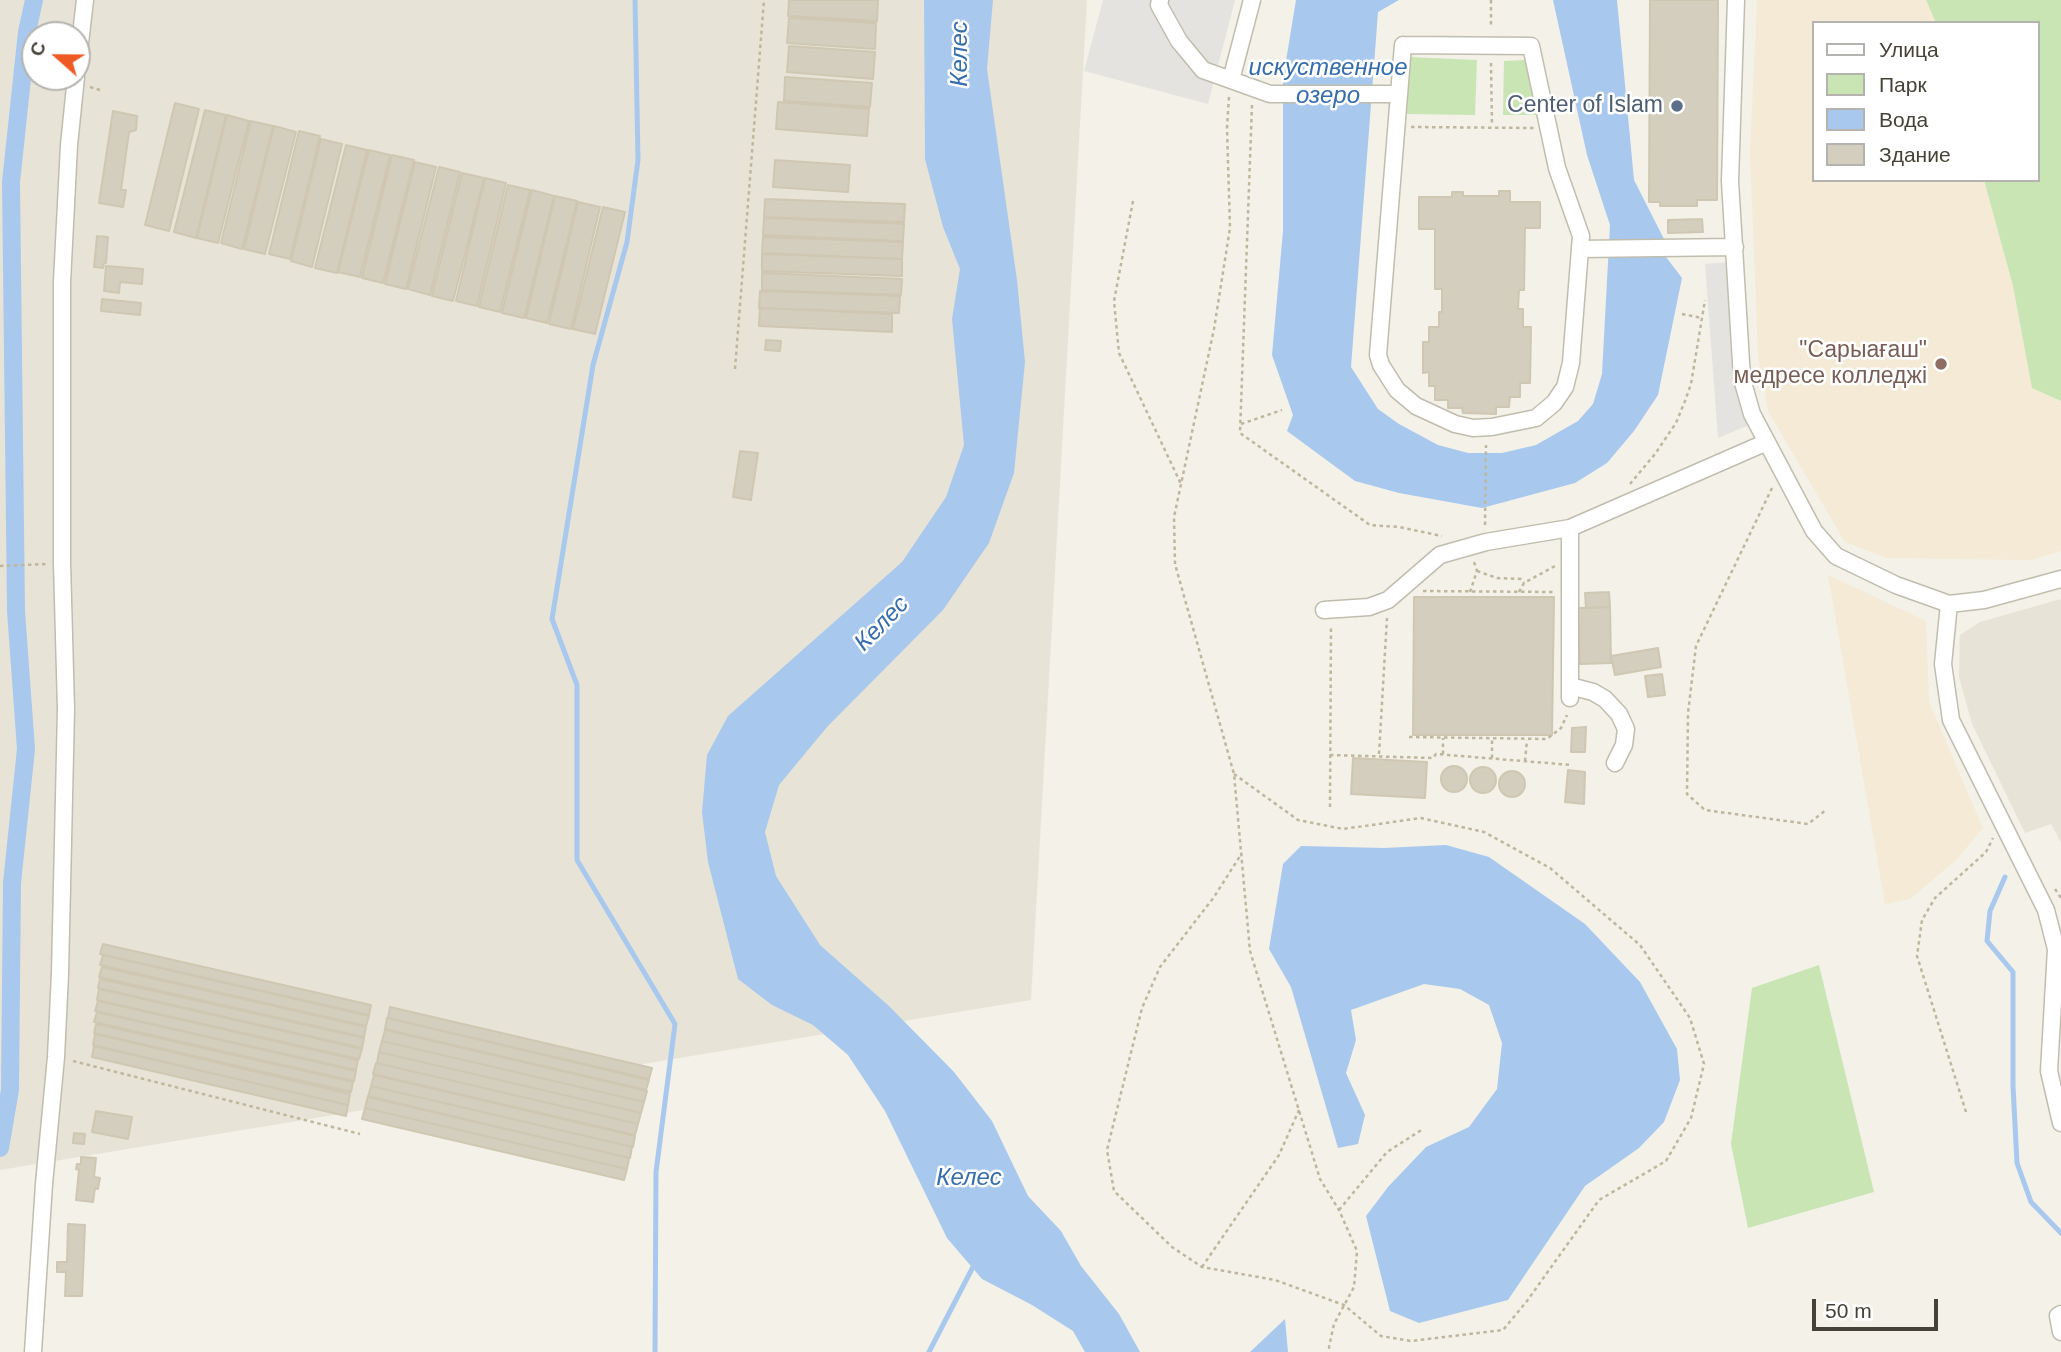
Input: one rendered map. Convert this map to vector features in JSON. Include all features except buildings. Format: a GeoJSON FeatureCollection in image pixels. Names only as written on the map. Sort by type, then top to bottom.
{"type":"FeatureCollection","features":[{"type":"Feature","properties":{"kind":"street"},"geometry":{"type":"LineString","coordinates":[[83,21],[85,0]]}},
{"type":"Feature","properties":{"kind":"street"},"geometry":{"type":"LineString","coordinates":[[1160,0],[1159,5],[1179,41],[1203,70],[1270,94],[1399,94]]}},
{"type":"Feature","properties":{"kind":"street"},"geometry":{"type":"LineString","coordinates":[[1231,80],[1252,0]]}},
{"type":"Feature","properties":{"kind":"street"},"geometry":{"type":"LineString","coordinates":[[1736,0],[1730,181],[1742,379],[1752,414],[1814,531],[1836,556],[1896,585],[1950,604],[1984,600],[2061,579]]}},
{"type":"Feature","properties":{"kind":"street"},"geometry":{"type":"LineString","coordinates":[[1403,45],[1491,46],[1531,46],[1557,168],[1587,249],[1571,363],[1565,387],[1554,403],[1536,418],[1473,428],[1455,424],[1416,406],[1397,390],[1381,365],[1378,355],[1403,45]]}},
{"type":"Feature","properties":{"kind":"street"},"geometry":{"type":"LineString","coordinates":[[33,1352],[56,1057],[66,709],[62,563],[62,282],[75,91]]}},
{"type":"Feature","properties":{"kind":"street"},"geometry":{"type":"LineString","coordinates":[[1587,249],[1735,247]]}},
{"type":"Feature","properties":{"kind":"street"},"geometry":{"type":"LineString","coordinates":[[1327,609],[1368,607],[1388,600],[1403,590],[1440,555],[1470,545],[1570,528],[1767,442]]}},
{"type":"Feature","properties":{"kind":"street"},"geometry":{"type":"LineString","coordinates":[[1570,528],[1570,692],[1593,692],[1605,699],[1619,714],[1626,729],[1615,763]]}},
{"type":"Feature","properties":{"kind":"street"},"geometry":{"type":"LineString","coordinates":[[1950,604],[1943,664],[1951,720],[2046,910],[2056,950],[2049,1071],[2061,1123]]}},
{"type":"Feature","properties":{"kind":"street"},"geometry":{"type":"LineString","coordinates":[[2061,1314],[2057,1316],[2061,1332]]}},
{"type":"Feature","properties":{"kind":"path"},"geometry":{"type":"LineString","coordinates":[[735,369],[764,0]]}},
{"type":"Feature","properties":{"kind":"path"},"geometry":{"type":"LineString","coordinates":[[1491,2],[1492,128]]}},
{"type":"Feature","properties":{"kind":"path"},"geometry":{"type":"LineString","coordinates":[[1231,80],[1227,128],[1230,228],[1214,329],[1174,517],[1175,564],[1234,774],[1250,951],[1320,1179],[1339,1210],[1357,1251],[1354,1287],[1334,1324],[1330,1352]]}},
{"type":"Feature","properties":{"kind":"path"},"geometry":{"type":"LineString","coordinates":[[1397,126],[1549,128]]}},
{"type":"Feature","properties":{"kind":"path"},"geometry":{"type":"LineString","coordinates":[[1133,201],[1114,301],[1119,353],[1181,484]]}},
{"type":"Feature","properties":{"kind":"path"},"geometry":{"type":"LineString","coordinates":[[1628,486],[1655,454],[1680,412],[1691,384],[1705,300]]}},
{"type":"Feature","properties":{"kind":"path"},"geometry":{"type":"LineString","coordinates":[[1682,314],[1702,318]]}},
{"type":"Feature","properties":{"kind":"path"},"geometry":{"type":"LineString","coordinates":[[1241,424],[1282,410]]}},
{"type":"Feature","properties":{"kind":"path"},"geometry":{"type":"LineString","coordinates":[[1486,438],[1486,519]]}},
{"type":"Feature","properties":{"kind":"path"},"geometry":{"type":"LineString","coordinates":[[1782,470],[1696,646],[1688,712],[1688,794],[1705,810],[1808,824],[1826,810]]}},
{"type":"Feature","properties":{"kind":"path"},"geometry":{"type":"LineString","coordinates":[[1470,545],[1477,571],[1470,592]]}},
{"type":"Feature","properties":{"kind":"path"},"geometry":{"type":"LineString","coordinates":[[1519,592],[1524,583],[1570,557]]}},
{"type":"Feature","properties":{"kind":"path"},"geometry":{"type":"LineString","coordinates":[[0,566],[62,563]]}},
{"type":"Feature","properties":{"kind":"path"},"geometry":{"type":"LineString","coordinates":[[1477,571],[1497,578],[1521,579],[1524,583]]}},
{"type":"Feature","properties":{"kind":"path"},"geometry":{"type":"LineString","coordinates":[[1403,590],[1570,592]]}},
{"type":"Feature","properties":{"kind":"path"},"geometry":{"type":"LineString","coordinates":[[1379,754],[1388,600]]}},
{"type":"Feature","properties":{"kind":"path"},"geometry":{"type":"LineString","coordinates":[[1327,609],[1330,807]]}},
{"type":"Feature","properties":{"kind":"path"},"geometry":{"type":"LineString","coordinates":[[1409,737],[1547,739],[1556,734],[1566,719],[1570,692]]}},
{"type":"Feature","properties":{"kind":"path"},"geometry":{"type":"LineString","coordinates":[[1443,738],[1443,754]]}},
{"type":"Feature","properties":{"kind":"path"},"geometry":{"type":"LineString","coordinates":[[1492,738],[1492,758]]}},
{"type":"Feature","properties":{"kind":"path"},"geometry":{"type":"LineString","coordinates":[[1525,761],[1527,739]]}},
{"type":"Feature","properties":{"kind":"path"},"geometry":{"type":"LineString","coordinates":[[1331,755],[1433,758],[1436,754],[1443,754],[1572,765]]}},
{"type":"Feature","properties":{"kind":"path"},"geometry":{"type":"LineString","coordinates":[[1234,774],[1298,820],[1343,828],[1421,818],[1485,832],[1550,868],[1640,945],[1690,1018],[1703,1064],[1691,1118],[1666,1161],[1599,1200],[1527,1301],[1503,1329],[1411,1340],[1381,1336],[1343,1306],[1275,1280],[1202,1267],[1172,1247],[1114,1191],[1107,1150],[1142,1008],[1160,967],[1214,897],[1242,853]]}},
{"type":"Feature","properties":{"kind":"path"},"geometry":{"type":"LineString","coordinates":[[1966,1112],[1917,956],[1922,920],[1935,898],[1986,852],[2003,820]]}},
{"type":"Feature","properties":{"kind":"path"},"geometry":{"type":"LineString","coordinates":[[56,1057],[360,1134]]}},
{"type":"Feature","properties":{"kind":"path"},"geometry":{"type":"LineString","coordinates":[[1202,1267],[1279,1155],[1299,1110]]}},
{"type":"Feature","properties":{"kind":"path"},"geometry":{"type":"LineString","coordinates":[[1339,1210],[1387,1152],[1423,1129]]}},
{"type":"Feature","properties":{"kind":"shaded area"},"geometry":{"type":"Polygon","coordinates":[[[0,0],[1087,0],[1031,1000],[0,1170],[0,0]]]}},
{"type":"Feature","properties":{"kind":"shaded area"},"geometry":{"type":"Polygon","coordinates":[[[1103,0],[1235,0],[1208,104],[1084,71],[1103,0]]]}},
{"type":"Feature","properties":{"kind":"shaded area"},"geometry":{"type":"Polygon","coordinates":[[[1757,0],[1926,0],[1935,21],[1812,21],[1812,182],[1985,182],[2013,286],[2032,388],[2061,401],[2061,551],[2031,560],[1887,558],[1845,542],[1768,411],[1758,355],[1750,152],[1757,0]]]}},
{"type":"Feature","properties":{"kind":"shaded area"},"geometry":{"type":"Polygon","coordinates":[[[1728,262],[1737,391],[1749,425],[1718,438],[1705,264],[1728,262]]]}},
{"type":"Feature","properties":{"kind":"shaded area"},"geometry":{"type":"Polygon","coordinates":[[[1828,575],[1926,621],[1929,702],[1983,828],[1956,860],[1910,899],[1885,904],[1828,575]]]}},
{"type":"Feature","properties":{"kind":"shaded area"},"geometry":{"type":"Polygon","coordinates":[[[2061,599],[2061,843],[2051,824],[2025,833],[1972,724],[1959,677],[1960,635],[1980,622],[2061,599]]]}},
{"type":"Feature","properties":{"kind":"green space"},"geometry":{"type":"Polygon","coordinates":[[[1926,0],[2061,0],[2061,401],[2032,388],[2013,286],[1985,182],[2040,182],[2040,21],[1935,21],[1926,0]]]}},
{"type":"Feature","properties":{"kind":"green space"},"geometry":{"type":"Polygon","coordinates":[[[1408,57],[1477,60],[1475,115],[1407,114],[1408,57]]]}},
{"type":"Feature","properties":{"kind":"green space"},"geometry":{"type":"Polygon","coordinates":[[[1526,60],[1536,115],[1503,115],[1504,61],[1526,60]]]}},
{"type":"Feature","properties":{"kind":"green space"},"geometry":{"type":"Polygon","coordinates":[[[1819,965],[1874,1192],[1748,1228],[1731,1144],[1752,988],[1819,965]]]}},
{"type":"Feature","properties":{"kind":"water","name":"Келес"},"geometry":{"type":"Polygon","coordinates":[[[924,0],[993,0],[987,69],[1017,280],[1025,362],[1014,473],[989,543],[943,610],[827,727],[779,785],[765,832],[776,876],[820,945],[889,1006],[954,1072],[992,1121],[1028,1196],[1061,1231],[1081,1266],[1119,1314],[1140,1352],[1085,1352],[1073,1331],[1032,1305],[982,1279],[947,1238],[885,1111],[848,1055],[813,1025],[772,1005],[738,979],[708,862],[702,812],[707,755],[728,716],[902,562],[946,497],[964,445],[952,319],[960,269],[943,227],[925,159],[924,0]]]}},
{"type":"Feature","properties":{"kind":"water","name":"искуственное озеро"},"geometry":{"type":"Polygon","coordinates":[[[1296,0],[1399,0],[1378,12],[1351,367],[1378,409],[1399,424],[1438,445],[1468,453],[1502,453],[1536,445],[1578,421],[1593,404],[1602,374],[1610,225],[1587,155],[1553,0],[1617,0],[1634,180],[1664,239],[1666,257],[1682,278],[1658,395],[1634,431],[1607,463],[1575,483],[1482,508],[1399,493],[1355,481],[1287,431],[1293,415],[1272,355],[1283,231],[1283,79],[1296,0]]]}},
{"type":"Feature","properties":{"kind":"water"},"geometry":{"type":"Polygon","coordinates":[[[1446,845],[1489,857],[1585,924],[1640,982],[1677,1049],[1680,1080],[1664,1122],[1639,1148],[1585,1186],[1508,1300],[1419,1323],[1390,1311],[1366,1216],[1388,1187],[1426,1147],[1469,1127],[1497,1089],[1502,1043],[1489,1005],[1460,989],[1424,984],[1351,1010],[1356,1040],[1346,1073],[1365,1115],[1358,1144],[1338,1148],[1291,987],[1269,949],[1283,864],[1301,846],[1384,848],[1446,845]]]}},
{"type":"Feature","properties":{"kind":"water"},"geometry":{"type":"Polygon","coordinates":[[[1285,1319],[1288,1352],[1250,1352],[1285,1319]]]}},
{"type":"Feature","properties":{"kind":"waterway"},"geometry":{"type":"LineString","coordinates":[[0,1148],[10,1090],[12,883],[26,749],[16,611],[11,182],[27,32],[34,0]]}},
{"type":"Feature","properties":{"kind":"waterway"},"geometry":{"type":"LineString","coordinates":[[635,0],[638,160],[627,242],[593,365],[552,619],[577,685],[577,860],[675,1024],[656,1172],[655,1352]]}},
{"type":"Feature","properties":{"kind":"waterway"},"geometry":{"type":"LineString","coordinates":[[2005,877],[1990,911],[1987,941],[2013,972],[2013,1086],[2017,1163],[2031,1202],[2061,1233]]}},
{"type":"Feature","properties":{"kind":"waterway"},"geometry":{"type":"LineString","coordinates":[[929,1352],[975,1263]]}},
{"type":"Feature","properties":{"kind":"place","name":"Center of Islam"},"geometry":{"type":"Point","coordinates":[1677,106]}},
{"type":"Feature","properties":{"kind":"place","name":"\"Сарыағаш\" медресе колледжі"},"geometry":{"type":"Point","coordinates":[1941,364]}}]}
